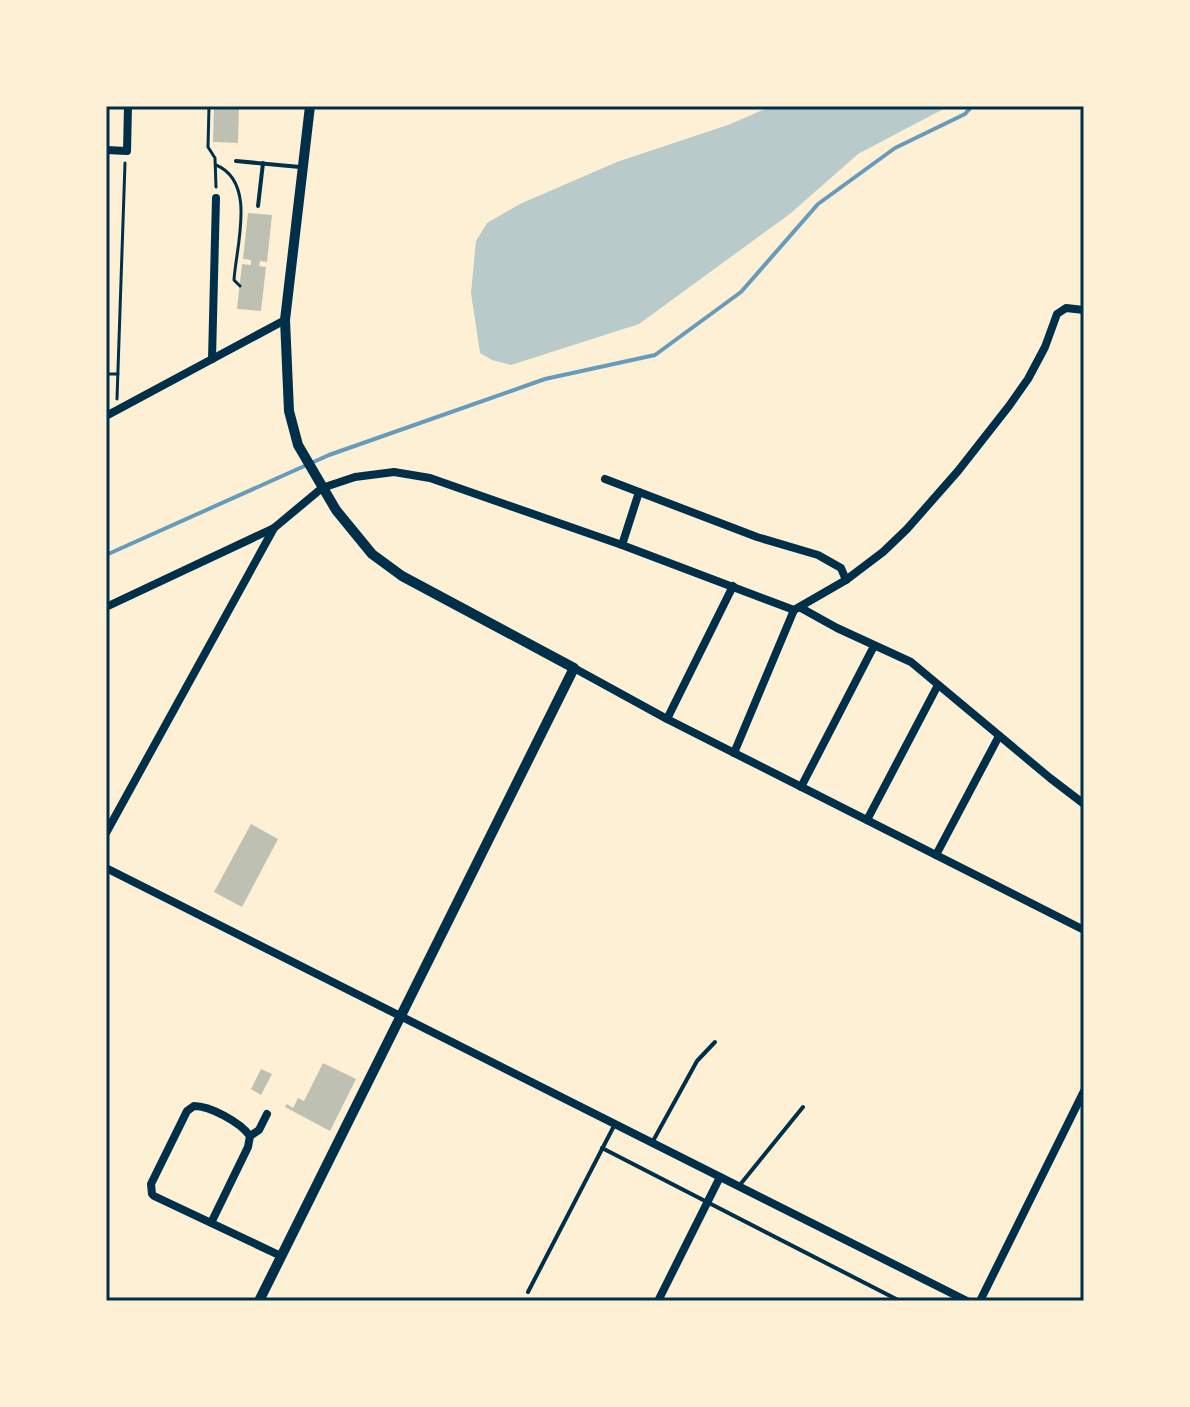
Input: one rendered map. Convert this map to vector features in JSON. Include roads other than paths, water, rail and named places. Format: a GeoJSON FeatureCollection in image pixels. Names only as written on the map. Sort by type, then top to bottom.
{"type":"FeatureCollection","features":[{"type":"Feature","properties":{"kind":"street"},"geometry":{"type":"LineString","coordinates":[[106,150],[127,151],[128,106]]}},
{"type":"Feature","properties":{"kind":"street"},"geometry":{"type":"LineString","coordinates":[[310,106],[285,320],[289,411],[298,445],[322,488],[356,537],[386,565],[667,719],[1084,930]]}},
{"type":"Feature","properties":{"kind":"street"},"geometry":{"type":"LineString","coordinates":[[212,359],[216,198]]}},
{"type":"Feature","properties":{"kind":"street"},"geometry":{"type":"LineString","coordinates":[[734,753],[797,609],[846,580],[907,529],[958,471],[1028,379],[1045,347],[1057,314],[1066,308],[1084,310]]}},
{"type":"Feature","properties":{"kind":"street"},"geometry":{"type":"LineString","coordinates":[[106,416],[285,320]]}},
{"type":"Feature","properties":{"kind":"street"},"geometry":{"type":"LineString","coordinates":[[106,607],[274,528],[322,488],[342,480],[381,473],[418,474],[797,609],[911,662],[1084,804]]}},
{"type":"Feature","properties":{"kind":"street"},"geometry":{"type":"LineString","coordinates":[[605,479],[757,537],[818,555],[841,568],[846,580]]}},
{"type":"Feature","properties":{"kind":"street"},"geometry":{"type":"LineString","coordinates":[[622,545],[639,492]]}},
{"type":"Feature","properties":{"kind":"street"},"geometry":{"type":"LineString","coordinates":[[106,833],[274,528]]}},
{"type":"Feature","properties":{"kind":"street"},"geometry":{"type":"LineString","coordinates":[[667,719],[733,586]]}},
{"type":"Feature","properties":{"kind":"street"},"geometry":{"type":"LineString","coordinates":[[801,787],[874,646]]}},
{"type":"Feature","properties":{"kind":"street"},"geometry":{"type":"LineString","coordinates":[[259,1301],[574,668]]}},
{"type":"Feature","properties":{"kind":"street"},"geometry":{"type":"LineString","coordinates":[[867,820],[938,685]]}},
{"type":"Feature","properties":{"kind":"street"},"geometry":{"type":"LineString","coordinates":[[936,855],[999,736]]}},
{"type":"Feature","properties":{"kind":"street"},"geometry":{"type":"LineString","coordinates":[[106,868],[967,1301]]}},
{"type":"Feature","properties":{"kind":"street"},"geometry":{"type":"LineString","coordinates":[[980,1301],[1084,1091]]}},
{"type":"Feature","properties":{"kind":"street"},"geometry":{"type":"LineString","coordinates":[[250,1136],[244,1128],[202,1106],[194,1106],[187,1111],[150,1191],[154,1196],[281,1256]]}},
{"type":"Feature","properties":{"kind":"street"},"geometry":{"type":"LineString","coordinates":[[211,1223],[248,1147],[250,1136],[259,1130],[267,1114]]}},
{"type":"Feature","properties":{"kind":"street"},"geometry":{"type":"LineString","coordinates":[[658,1301],[720,1177]]}},
{"type":"Feature","properties":{"kind":"lane"},"geometry":{"type":"LineString","coordinates":[[236,161],[303,167]]}},
{"type":"Feature","properties":{"kind":"lane"},"geometry":{"type":"LineString","coordinates":[[258,206],[263,163]]}},
{"type":"Feature","properties":{"kind":"lane"},"geometry":{"type":"LineString","coordinates":[[652,1143],[697,1061],[715,1042]]}},
{"type":"Feature","properties":{"kind":"lane"},"geometry":{"type":"LineString","coordinates":[[739,1186],[803,1107]]}},
{"type":"Feature","properties":{"kind":"lane"},"geometry":{"type":"LineString","coordinates":[[528,1292],[615,1124]]}},
{"type":"Feature","properties":{"kind":"lane"},"geometry":{"type":"LineString","coordinates":[[602,1148],[900,1301]]}},
{"type":"Feature","properties":{"kind":"waterway"},"geometry":{"type":"LineString","coordinates":[[106,555],[329,455],[545,379],[655,355],[741,292],[818,204],[895,148],[965,114],[972,106]]}}]}
